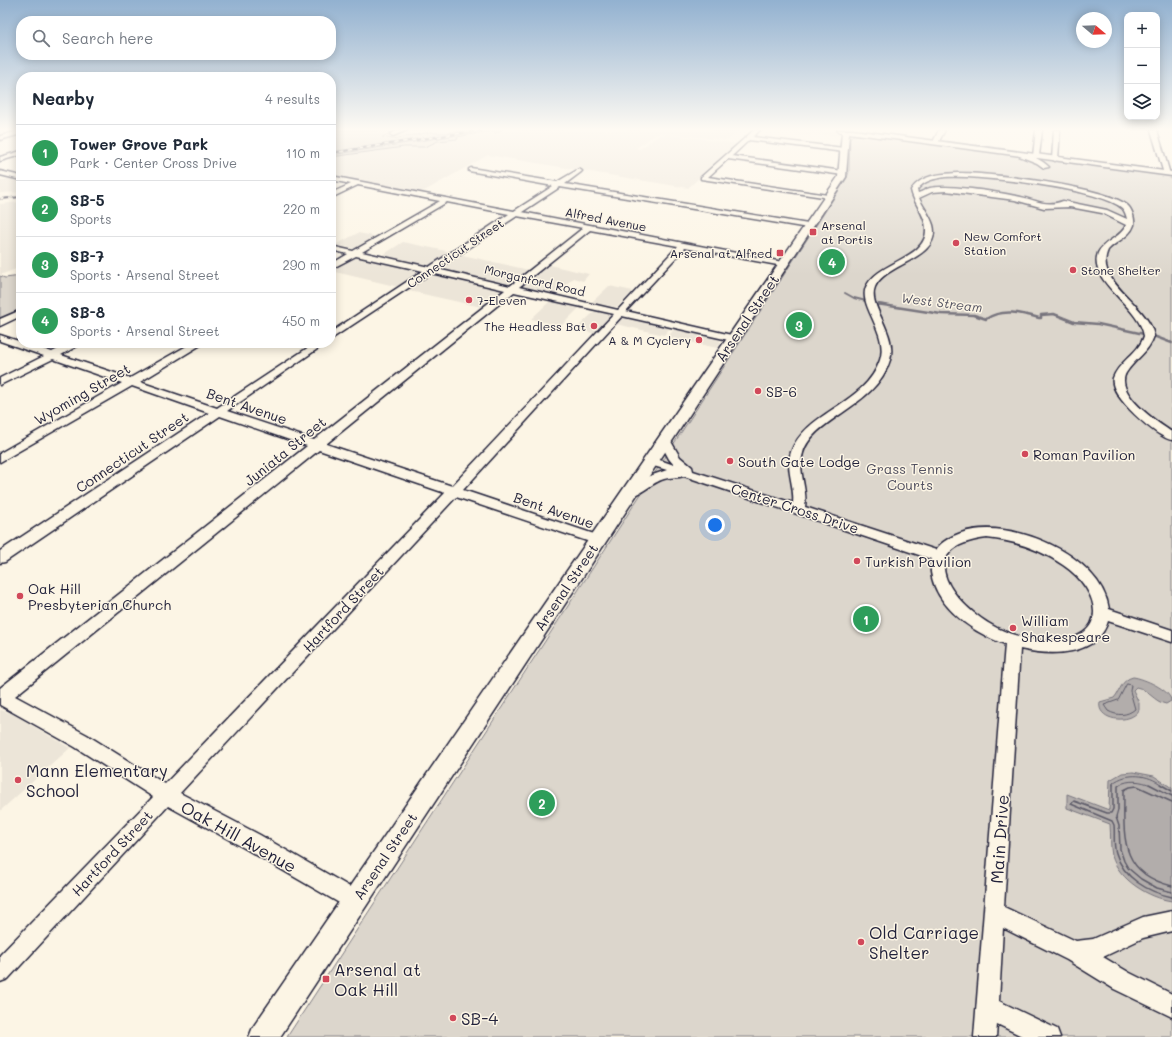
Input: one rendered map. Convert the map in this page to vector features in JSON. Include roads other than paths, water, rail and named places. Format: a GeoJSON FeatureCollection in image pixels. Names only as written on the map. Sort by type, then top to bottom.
{"type":"FeatureCollection","features":[{"type":"Feature","properties":{"kind":"main road","name":"Arsenal Street"},"geometry":{"type":"LineString","coordinates":[[263,1037],[839,178]]}},
{"type":"Feature","properties":{"kind":"street"},"geometry":{"type":"LineString","coordinates":[[524,178],[808,226]]}},
{"type":"Feature","properties":{"kind":"street","name":"Connecticut Street"},"geometry":{"type":"LineString","coordinates":[[336,333],[568,178]]}},
{"type":"Feature","properties":{"kind":"street"},"geometry":{"type":"LineString","coordinates":[[706,178],[828,196]]}},
{"type":"Feature","properties":{"kind":"street"},"geometry":{"type":"LineString","coordinates":[[798,509],[800,502],[795,460],[801,444],[818,428],[860,397],[873,383],[885,360],[887,344],[870,299],[870,289],[882,273],[917,253],[928,242],[930,227],[915,197],[914,190],[921,181],[931,178]]}},
{"type":"Feature","properties":{"kind":"street"},"geometry":{"type":"LineString","coordinates":[[1003,178],[1069,189],[1109,200],[1123,205],[1129,214],[1130,225],[1126,232],[1106,247],[1102,254],[1102,263],[1106,276],[1138,312],[1147,325],[1150,333],[1148,340],[1142,349],[1120,375],[1119,385],[1126,397],[1142,414],[1172,437]]}},
{"type":"Feature","properties":{"kind":"street"},"geometry":{"type":"LineString","coordinates":[[1024,181],[1038,178]]}},
{"type":"Feature","properties":{"kind":"street"},"geometry":{"type":"LineString","coordinates":[[1049,178],[1069,189]]}},
{"type":"Feature","properties":{"kind":"street","name":"Alfred Avenue"},"geometry":{"type":"LineString","coordinates":[[336,179],[783,264]]}},
{"type":"Feature","properties":{"kind":"street"},"geometry":{"type":"LineString","coordinates":[[336,194],[358,184]]}},
{"type":"Feature","properties":{"kind":"street"},"geometry":{"type":"LineString","coordinates":[[915,197],[938,189],[1016,198],[1039,197]]}},
{"type":"Feature","properties":{"kind":"street"},"geometry":{"type":"LineString","coordinates":[[1016,198],[1044,206],[1070,205]]}},
{"type":"Feature","properties":{"kind":"street"},"geometry":{"type":"LineString","coordinates":[[1048,198],[1070,205],[1104,211],[1118,217],[1130,225]]}},
{"type":"Feature","properties":{"kind":"street"},"geometry":{"type":"LineString","coordinates":[[336,264],[446,200]]}},
{"type":"Feature","properties":{"kind":"street","name":"Juniata Street"},"geometry":{"type":"LineString","coordinates":[[0,697],[589,227]]}},
{"type":"Feature","properties":{"kind":"street","name":"Hartford Street"},"geometry":{"type":"LineString","coordinates":[[0,971],[453,492],[683,245]]}},
{"type":"Feature","properties":{"kind":"street","name":"Morganford Road"},"geometry":{"type":"LineString","coordinates":[[336,249],[733,338]]}},
{"type":"Feature","properties":{"kind":"street"},"geometry":{"type":"LineString","coordinates":[[0,323],[16,316]]}},
{"type":"Feature","properties":{"kind":"street","name":"Bent Avenue"},"geometry":{"type":"LineString","coordinates":[[0,338],[16,344]]}},
{"type":"Feature","properties":{"kind":"street","name":"Bent Avenue"},"geometry":{"type":"LineString","coordinates":[[29,348],[598,540]]}},
{"type":"Feature","properties":{"kind":"street"},"geometry":{"type":"LineString","coordinates":[[0,382],[68,348]]}},
{"type":"Feature","properties":{"kind":"street","name":"Wyoming Street"},"geometry":{"type":"LineString","coordinates":[[0,458],[191,348]]}},
{"type":"Feature","properties":{"kind":"street","name":"Connecticut Street"},"geometry":{"type":"LineString","coordinates":[[0,558],[314,348]]}},
{"type":"Feature","properties":{"kind":"street"},"geometry":{"type":"LineString","coordinates":[[665,440],[674,459],[696,476]]}},
{"type":"Feature","properties":{"kind":"street","name":"Center Cross Drive"},"geometry":{"type":"LineString","coordinates":[[651,461],[939,556]]}},
{"type":"Feature","properties":{"kind":"street"},"geometry":{"type":"LineString","coordinates":[[627,496],[640,486],[656,477],[674,473],[696,476]]}},
{"type":"Feature","properties":{"kind":"street"},"geometry":{"type":"LineString","coordinates":[[975,534],[1007,535],[1034,543],[1060,556],[1081,573],[1096,593],[1102,612],[1101,621],[1094,633],[1078,644],[1048,647],[1013,641],[980,626],[950,600],[938,578],[937,563],[939,556],[944,548],[951,542],[965,536],[975,534]]}},
{"type":"Feature","properties":{"kind":"street"},"geometry":{"type":"LineString","coordinates":[[1102,612],[1172,636]]}},
{"type":"Feature","properties":{"kind":"street","name":"Main Drive"},"geometry":{"type":"LineString","coordinates":[[985,1037],[1013,641]]}},
{"type":"Feature","properties":{"kind":"street","name":"Oak Hill Avenue"},"geometry":{"type":"LineString","coordinates":[[0,697],[81,741],[166,795],[253,842],[355,902]]}},
{"type":"Feature","properties":{"kind":"street"},"geometry":{"type":"LineString","coordinates":[[994,913],[1075,952],[1128,984],[1172,1006]]}},
{"type":"Feature","properties":{"kind":"street"},"geometry":{"type":"LineString","coordinates":[[1075,952],[1086,952],[1099,949],[1139,929],[1172,921]]}},
{"type":"Feature","properties":{"kind":"street"},"geometry":{"type":"LineString","coordinates":[[987,1007],[1049,1037]]}},
{"type":"Feature","properties":{"kind":"water"},"geometry":{"type":"Polygon","coordinates":[[[1133,677],[1156,685],[1170,697],[1171,701],[1166,704],[1162,703],[1144,690],[1136,687],[1133,690],[1139,703],[1139,710],[1135,715],[1122,719],[1108,717],[1100,708],[1100,702],[1114,698],[1126,680],[1133,677]]]}},
{"type":"Feature","properties":{"kind":"water"},"geometry":{"type":"Polygon","coordinates":[[[1133,772],[1154,776],[1172,788],[1172,901],[1145,892],[1121,873],[1112,856],[1110,824],[1067,808],[1067,794],[1109,810],[1110,780],[1122,773],[1133,772]]]}},
{"type":"Feature","properties":{"kind":"waterway","name":"West Stream"},"geometry":{"type":"LineString","coordinates":[[845,293],[854,298],[866,301]]}},
{"type":"Feature","properties":{"kind":"waterway","name":"West Stream"},"geometry":{"type":"LineString","coordinates":[[884,305],[877,304],[941,314],[974,315],[986,319],[999,314],[1012,312],[1039,318],[1041,318],[1041,315],[1054,314],[1074,322],[1098,324],[1144,334]]}},
{"type":"Feature","properties":{"kind":"waterway","name":"West Stream"},"geometry":{"type":"LineString","coordinates":[[1156,337],[1172,343]]}},
{"type":"Feature","properties":{"kind":"railway"},"geometry":{"type":"LineString","coordinates":[[0,199],[16,197]]}},
{"type":"Feature","properties":{"kind":"place","name":"Arsenal at Portis"},"geometry":{"type":"Point","coordinates":[813,232]}},
{"type":"Feature","properties":{"kind":"place","name":"New Comfort Station"},"geometry":{"type":"Point","coordinates":[956,243]}},
{"type":"Feature","properties":{"kind":"place","name":"Arsenal at Alfred"},"geometry":{"type":"Point","coordinates":[780,253]}},
{"type":"Feature","properties":{"kind":"place","name":"SB-8"},"geometry":{"type":"Point","coordinates":[832,262]}},
{"type":"Feature","properties":{"kind":"place","name":"Stone Shelter"},"geometry":{"type":"Point","coordinates":[1073,270]}},
{"type":"Feature","properties":{"kind":"place","name":"7-Eleven"},"geometry":{"type":"Point","coordinates":[469,300]}},
{"type":"Feature","properties":{"kind":"place","name":"SB-7"},"geometry":{"type":"Point","coordinates":[799,325]}},
{"type":"Feature","properties":{"kind":"place","name":"The Headless Bat"},"geometry":{"type":"Point","coordinates":[594,326]}},
{"type":"Feature","properties":{"kind":"place","name":"A & M Cyclery"},"geometry":{"type":"Point","coordinates":[699,340]}},
{"type":"Feature","properties":{"kind":"place","name":"SB-6"},"geometry":{"type":"Point","coordinates":[758,391]}},
{"type":"Feature","properties":{"kind":"place","name":"Roman Pavilion"},"geometry":{"type":"Point","coordinates":[1025,454]}},
{"type":"Feature","properties":{"kind":"place","name":"South Gate Lodge"},"geometry":{"type":"Point","coordinates":[730,461]}},
{"type":"Feature","properties":{"kind":"place","name":"Turkish Pavilion"},"geometry":{"type":"Point","coordinates":[857,561]}},
{"type":"Feature","properties":{"kind":"place","name":"Oak Hill Presbyterian Church"},"geometry":{"type":"Point","coordinates":[20,596]}},
{"type":"Feature","properties":{"kind":"place","name":"Tower Grove Park"},"geometry":{"type":"Point","coordinates":[866,619]}},
{"type":"Feature","properties":{"kind":"place","name":"William Shakespeare"},"geometry":{"type":"Point","coordinates":[1013,628]}},
{"type":"Feature","properties":{"kind":"place","name":"Mann Elementary School"},"geometry":{"type":"Point","coordinates":[18,780]}},
{"type":"Feature","properties":{"kind":"place","name":"SB-5"},"geometry":{"type":"Point","coordinates":[542,803]}},
{"type":"Feature","properties":{"kind":"place","name":"Old Carriage Shelter"},"geometry":{"type":"Point","coordinates":[861,942]}},
{"type":"Feature","properties":{"kind":"place","name":"Arsenal at Oak Hill"},"geometry":{"type":"Point","coordinates":[326,979]}},
{"type":"Feature","properties":{"kind":"place","name":"SB-4"},"geometry":{"type":"Point","coordinates":[453,1018]}},
{"type":"Feature","properties":{"kind":"park label","name":"Grass Tennis Courts"},"geometry":{"type":"Point","coordinates":[910,476]}}]}
